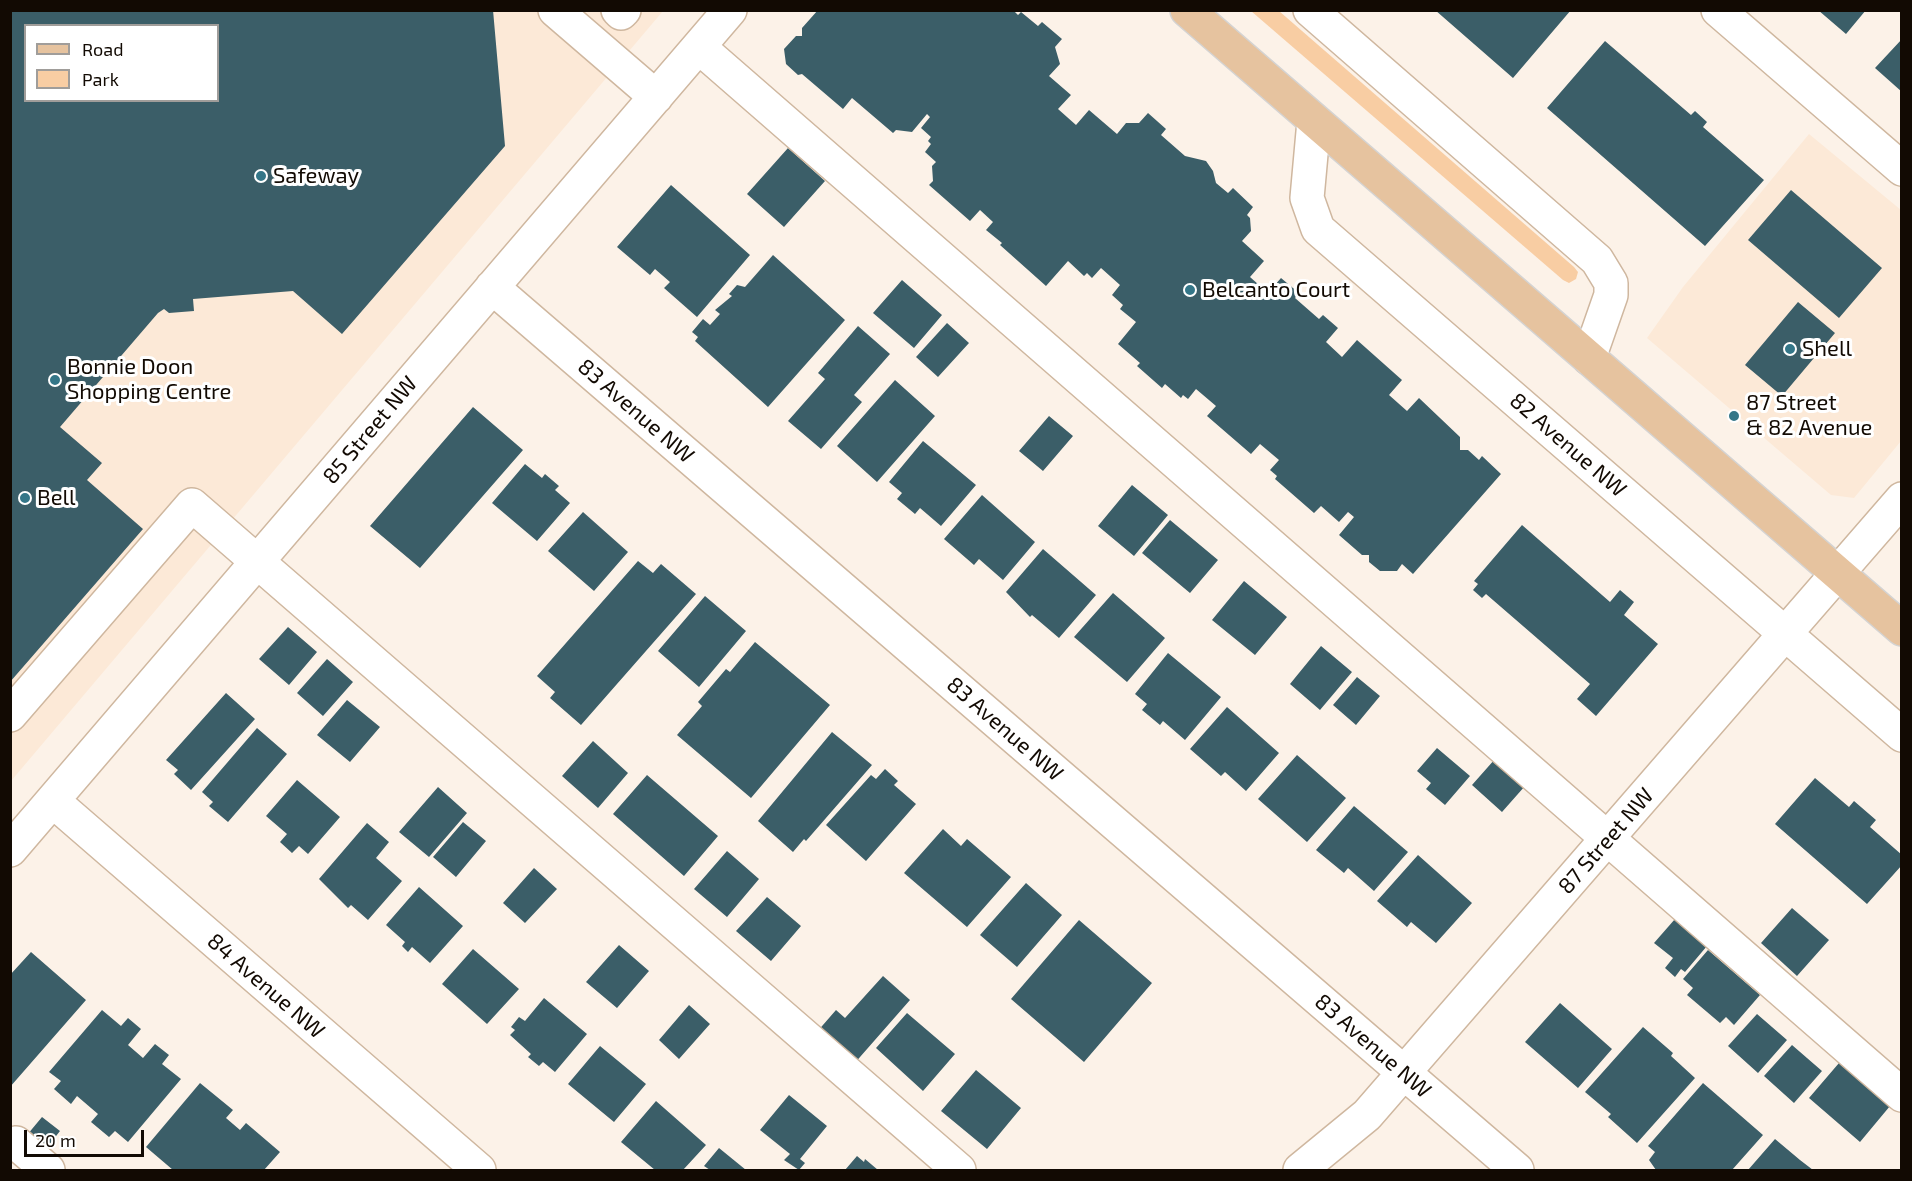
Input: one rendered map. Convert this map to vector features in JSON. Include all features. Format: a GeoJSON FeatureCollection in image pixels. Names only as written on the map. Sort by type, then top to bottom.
{"type":"FeatureCollection","features":[{"type":"Feature","properties":{"kind":"main road"},"geometry":{"type":"LineString","coordinates":[[1187,10],[1902,629]]}},
{"type":"Feature","properties":{"kind":"street"},"geometry":{"type":"LineString","coordinates":[[555,10],[656,97]]}},
{"type":"Feature","properties":{"kind":"street"},"geometry":{"type":"LineString","coordinates":[[618,10],[621,13],[624,10]]}},
{"type":"Feature","properties":{"kind":"street","name":"85 Street NW"},"geometry":{"type":"LineString","coordinates":[[10,850],[730,10]]}},
{"type":"Feature","properties":{"kind":"street"},"geometry":{"type":"LineString","coordinates":[[1310,10],[1597,260],[1611,283],[1611,295],[1589,358]]}},
{"type":"Feature","properties":{"kind":"street"},"geometry":{"type":"LineString","coordinates":[[1718,10],[1902,169]]}},
{"type":"Feature","properties":{"kind":"street"},"geometry":{"type":"LineString","coordinates":[[699,47],[1902,1095]]}},
{"type":"Feature","properties":{"kind":"street","name":"82 Avenue NW"},"geometry":{"type":"LineString","coordinates":[[1314,121],[1307,198],[1317,229],[1902,735]]}},
{"type":"Feature","properties":{"kind":"street","name":"83 Avenue NW"},"geometry":{"type":"LineString","coordinates":[[492,287],[1517,1170]]}},
{"type":"Feature","properties":{"kind":"street","name":"87 Street NW"},"geometry":{"type":"LineString","coordinates":[[1300,1170],[1367,1114],[1902,500]]}},
{"type":"Feature","properties":{"kind":"street"},"geometry":{"type":"LineString","coordinates":[[10,715],[192,506],[959,1170]]}},
{"type":"Feature","properties":{"kind":"street","name":"84 Avenue NW"},"geometry":{"type":"LineString","coordinates":[[53,801],[479,1170]]}},
{"type":"Feature","properties":{"kind":"street"},"geometry":{"type":"LineString","coordinates":[[16,1143],[48,1170]]}},
{"type":"Feature","properties":{"kind":"shaded area","name":"Bonnie Doon Shopping Centre"},"geometry":{"type":"Polygon","coordinates":[[[11,11],[663,11],[11,781],[11,11]]]}},
{"type":"Feature","properties":{"kind":"shaded area"},"geometry":{"type":"Polygon","coordinates":[[[1809,134],[1901,210],[1901,441],[1854,498],[1831,495],[1647,338],[1683,287],[1809,134]]]}},
{"type":"Feature","properties":{"kind":"green space"},"geometry":{"type":"Polygon","coordinates":[[[1251,11],[1279,11],[1574,267],[1578,272],[1576,279],[1569,283],[1563,280],[1251,11]]]}},
{"type":"Feature","properties":{"kind":"building","name":"Bonnie Doon Shopping Centre"},"geometry":{"type":"Polygon","coordinates":[[[10,10],[493,10],[505,146],[342,334],[293,291],[193,299],[194,311],[169,313],[164,309],[158,313],[60,427],[102,463],[87,480],[143,529],[10,682],[10,10]]]}},
{"type":"Feature","properties":{"kind":"building","name":"Belcanto Court"},"geometry":{"type":"Polygon","coordinates":[[[818,10],[1013,10],[1018,15],[1021,12],[1038,26],[1042,22],[1062,39],[1055,47],[1060,64],[1049,76],[1071,95],[1058,109],[1076,125],[1089,110],[1117,134],[1126,123],[1139,123],[1148,113],[1166,129],[1161,135],[1185,156],[1206,161],[1213,171],[1216,183],[1228,193],[1233,188],[1253,207],[1247,215],[1250,218],[1251,231],[1242,241],[1264,261],[1250,277],[1268,293],[1281,278],[1299,293],[1295,298],[1319,319],[1323,315],[1338,328],[1326,342],[1342,357],[1357,340],[1402,380],[1389,395],[1407,411],[1419,398],[1460,437],[1460,450],[1468,450],[1479,460],[1482,456],[1501,474],[1413,574],[1402,564],[1397,571],[1380,571],[1369,562],[1369,555],[1362,555],[1339,535],[1354,517],[1348,512],[1339,522],[1321,506],[1314,513],[1275,479],[1277,476],[1270,470],[1279,460],[1260,444],[1251,454],[1207,416],[1216,406],[1196,389],[1188,399],[1183,395],[1181,398],[1165,384],[1162,388],[1137,366],[1140,363],[1118,344],[1136,322],[1120,309],[1123,305],[1112,295],[1120,285],[1101,268],[1092,278],[1087,273],[1084,276],[1068,261],[1046,286],[986,230],[993,222],[980,210],[970,221],[929,185],[933,181],[932,166],[936,162],[925,152],[931,144],[928,141],[931,137],[921,128],[930,117],[927,114],[912,132],[896,130],[893,133],[852,98],[843,109],[802,74],[798,75],[786,64],[784,49],[796,36],[802,36],[802,28],[818,10]]]}},
{"type":"Feature","properties":{"kind":"building"},"geometry":{"type":"Polygon","coordinates":[[[1435,10],[1571,10],[1513,78],[1435,10]]]}},
{"type":"Feature","properties":{"kind":"building"},"geometry":{"type":"Polygon","coordinates":[[[1818,10],[1866,10],[1846,34],[1818,10]]]}},
{"type":"Feature","properties":{"kind":"building"},"geometry":{"type":"Polygon","coordinates":[[[1902,39],[1902,92],[1875,68],[1902,39]]]}},
{"type":"Feature","properties":{"kind":"building"},"geometry":{"type":"Polygon","coordinates":[[[1605,41],[1691,115],[1695,111],[1707,122],[1703,127],[1764,180],[1705,246],[1547,108],[1605,41]]]}},
{"type":"Feature","properties":{"kind":"building"},"geometry":{"type":"Polygon","coordinates":[[[788,148],[825,181],[784,227],[747,194],[788,148]]]}},
{"type":"Feature","properties":{"kind":"building"},"geometry":{"type":"Polygon","coordinates":[[[671,185],[750,255],[697,317],[664,288],[670,282],[655,269],[650,275],[617,247],[671,185]]]}},
{"type":"Feature","properties":{"kind":"building"},"geometry":{"type":"Polygon","coordinates":[[[1791,190],[1882,268],[1839,318],[1748,240],[1791,190]]]}},
{"type":"Feature","properties":{"kind":"building"},"geometry":{"type":"Polygon","coordinates":[[[773,255],[845,320],[768,407],[695,341],[698,337],[692,332],[703,319],[710,325],[720,314],[715,310],[732,296],[729,294],[737,285],[745,287],[773,255]]]}},
{"type":"Feature","properties":{"kind":"building"},"geometry":{"type":"Polygon","coordinates":[[[902,280],[942,315],[914,348],[873,313],[902,280]]]}},
{"type":"Feature","properties":{"kind":"building","name":"Shell"},"geometry":{"type":"Polygon","coordinates":[[[1798,302],[1835,333],[1782,396],[1745,365],[1798,302]]]}},
{"type":"Feature","properties":{"kind":"building"},"geometry":{"type":"Polygon","coordinates":[[[947,323],[969,343],[938,377],[916,357],[947,323]]]}},
{"type":"Feature","properties":{"kind":"building"},"geometry":{"type":"Polygon","coordinates":[[[858,326],[890,354],[854,395],[862,402],[821,449],[788,421],[825,379],[818,373],[858,326]]]}},
{"type":"Feature","properties":{"kind":"building"},"geometry":{"type":"Polygon","coordinates":[[[895,380],[935,416],[877,482],[837,446],[895,380]]]}},
{"type":"Feature","properties":{"kind":"building"},"geometry":{"type":"Polygon","coordinates":[[[473,407],[523,450],[420,568],[370,526],[473,407]]]}},
{"type":"Feature","properties":{"kind":"building"},"geometry":{"type":"Polygon","coordinates":[[[1049,416],[1073,436],[1043,471],[1019,451],[1049,416]]]}},
{"type":"Feature","properties":{"kind":"building"},"geometry":{"type":"Polygon","coordinates":[[[923,441],[976,485],[941,526],[920,508],[915,514],[897,499],[902,493],[889,482],[923,441]]]}},
{"type":"Feature","properties":{"kind":"building"},"geometry":{"type":"Polygon","coordinates":[[[525,464],[542,478],[545,474],[559,486],[555,490],[570,503],[537,541],[492,503],[525,464]]]}},
{"type":"Feature","properties":{"kind":"building"},"geometry":{"type":"Polygon","coordinates":[[[1132,485],[1168,515],[1134,556],[1098,526],[1132,485]]]}},
{"type":"Feature","properties":{"kind":"building"},"geometry":{"type":"Polygon","coordinates":[[[982,495],[1035,542],[1003,580],[979,559],[974,565],[944,539],[982,495]]]}},
{"type":"Feature","properties":{"kind":"building"},"geometry":{"type":"Polygon","coordinates":[[[583,512],[628,552],[594,591],[548,551],[583,512]]]}},
{"type":"Feature","properties":{"kind":"building"},"geometry":{"type":"Polygon","coordinates":[[[1170,520],[1218,560],[1190,593],[1142,553],[1170,520]]]}},
{"type":"Feature","properties":{"kind":"building"},"geometry":{"type":"Polygon","coordinates":[[[1522,525],[1610,602],[1620,590],[1634,602],[1624,615],[1658,644],[1596,716],[1577,699],[1590,684],[1486,594],[1482,598],[1473,590],[1478,584],[1474,581],[1522,525]]]}},
{"type":"Feature","properties":{"kind":"building"},"geometry":{"type":"Polygon","coordinates":[[[1043,549],[1096,595],[1059,638],[1032,615],[1030,617],[1006,592],[1043,549]]]}},
{"type":"Feature","properties":{"kind":"building"},"geometry":{"type":"Polygon","coordinates":[[[638,561],[653,573],[661,564],[696,594],[581,725],[550,698],[555,692],[537,676],[638,561]]]}},
{"type":"Feature","properties":{"kind":"building"},"geometry":{"type":"Polygon","coordinates":[[[1244,581],[1287,617],[1255,655],[1212,620],[1244,581]]]}},
{"type":"Feature","properties":{"kind":"building"},"geometry":{"type":"Polygon","coordinates":[[[1113,593],[1165,638],[1127,682],[1074,637],[1113,593]]]}},
{"type":"Feature","properties":{"kind":"building"},"geometry":{"type":"Polygon","coordinates":[[[705,596],[746,631],[699,687],[658,651],[705,596]]]}},
{"type":"Feature","properties":{"kind":"building"},"geometry":{"type":"Polygon","coordinates":[[[288,627],[317,652],[289,685],[259,659],[288,627]]]}},
{"type":"Feature","properties":{"kind":"building"},"geometry":{"type":"Polygon","coordinates":[[[755,642],[830,705],[751,798],[677,735],[702,706],[698,702],[726,669],[730,672],[755,642]]]}},
{"type":"Feature","properties":{"kind":"building"},"geometry":{"type":"Polygon","coordinates":[[[1321,646],[1352,672],[1320,710],[1290,684],[1321,646]]]}},
{"type":"Feature","properties":{"kind":"building"},"geometry":{"type":"Polygon","coordinates":[[[1168,653],[1221,697],[1185,740],[1163,721],[1160,725],[1142,710],[1147,704],[1135,694],[1168,653]]]}},
{"type":"Feature","properties":{"kind":"building"},"geometry":{"type":"Polygon","coordinates":[[[327,659],[353,682],[323,716],[297,693],[327,659]]]}},
{"type":"Feature","properties":{"kind":"building"},"geometry":{"type":"Polygon","coordinates":[[[1357,677],[1380,696],[1356,725],[1333,705],[1357,677]]]}},
{"type":"Feature","properties":{"kind":"building"},"geometry":{"type":"Polygon","coordinates":[[[226,693],[255,719],[191,790],[174,774],[178,770],[166,760],[226,693]]]}},
{"type":"Feature","properties":{"kind":"building"},"geometry":{"type":"Polygon","coordinates":[[[347,700],[380,727],[350,762],[317,735],[347,700]]]}},
{"type":"Feature","properties":{"kind":"building"},"geometry":{"type":"Polygon","coordinates":[[[1227,707],[1279,753],[1246,791],[1225,772],[1221,776],[1190,749],[1227,707]]]}},
{"type":"Feature","properties":{"kind":"building"},"geometry":{"type":"Polygon","coordinates":[[[257,728],[287,754],[228,822],[209,806],[213,802],[202,792],[257,728]]]}},
{"type":"Feature","properties":{"kind":"building"},"geometry":{"type":"Polygon","coordinates":[[[832,732],[872,765],[806,841],[804,839],[793,852],[758,821],[832,732]]]}},
{"type":"Feature","properties":{"kind":"building"},"geometry":{"type":"Polygon","coordinates":[[[593,741],[628,773],[598,808],[562,776],[593,741]]]}},
{"type":"Feature","properties":{"kind":"building"},"geometry":{"type":"Polygon","coordinates":[[[1437,748],[1470,776],[1445,805],[1426,789],[1431,783],[1417,771],[1437,748]]]}},
{"type":"Feature","properties":{"kind":"building"},"geometry":{"type":"Polygon","coordinates":[[[1297,755],[1346,798],[1307,842],[1258,799],[1297,755]]]}},
{"type":"Feature","properties":{"kind":"building"},"geometry":{"type":"Polygon","coordinates":[[[1495,759],[1525,786],[1502,812],[1472,785],[1495,759]]]}},
{"type":"Feature","properties":{"kind":"building"},"geometry":{"type":"Polygon","coordinates":[[[885,769],[898,781],[894,785],[916,804],[866,861],[826,825],[871,775],[876,779],[885,769]]]}},
{"type":"Feature","properties":{"kind":"building"},"geometry":{"type":"Polygon","coordinates":[[[647,775],[718,836],[684,876],[613,814],[647,775]]]}},
{"type":"Feature","properties":{"kind":"building"},"geometry":{"type":"Polygon","coordinates":[[[1815,778],[1849,807],[1854,801],[1876,820],[1870,827],[1902,855],[1902,865],[1867,904],[1775,824],[1815,778]]]}},
{"type":"Feature","properties":{"kind":"building"},"geometry":{"type":"Polygon","coordinates":[[[297,780],[340,817],[308,854],[299,846],[292,853],[280,842],[287,834],[266,816],[297,780]]]}},
{"type":"Feature","properties":{"kind":"building"},"geometry":{"type":"Polygon","coordinates":[[[438,787],[467,813],[429,857],[399,832],[438,787]]]}},
{"type":"Feature","properties":{"kind":"building"},"geometry":{"type":"Polygon","coordinates":[[[1354,806],[1408,852],[1374,891],[1348,868],[1344,873],[1316,850],[1354,806]]]}},
{"type":"Feature","properties":{"kind":"building"},"geometry":{"type":"Polygon","coordinates":[[[463,822],[486,841],[456,877],[433,857],[463,822]]]}},
{"type":"Feature","properties":{"kind":"building"},"geometry":{"type":"Polygon","coordinates":[[[367,823],[389,842],[376,858],[402,881],[368,920],[351,905],[348,908],[319,879],[367,823]]]}},
{"type":"Feature","properties":{"kind":"building"},"geometry":{"type":"Polygon","coordinates":[[[943,829],[961,846],[967,839],[1011,877],[967,927],[904,873],[943,829]]]}},
{"type":"Feature","properties":{"kind":"building"},"geometry":{"type":"Polygon","coordinates":[[[727,851],[759,879],[727,917],[694,889],[727,851]]]}},
{"type":"Feature","properties":{"kind":"building"},"geometry":{"type":"Polygon","coordinates":[[[1418,855],[1472,903],[1436,943],[1411,922],[1407,927],[1377,901],[1418,855]]]}},
{"type":"Feature","properties":{"kind":"building"},"geometry":{"type":"Polygon","coordinates":[[[534,868],[557,889],[525,923],[503,903],[534,868]]]}},
{"type":"Feature","properties":{"kind":"building"},"geometry":{"type":"Polygon","coordinates":[[[1026,883],[1062,915],[1017,967],[980,935],[1026,883]]]}},
{"type":"Feature","properties":{"kind":"building"},"geometry":{"type":"Polygon","coordinates":[[[419,887],[463,926],[430,963],[412,947],[408,952],[402,946],[405,942],[386,925],[419,887]]]}},
{"type":"Feature","properties":{"kind":"building"},"geometry":{"type":"Polygon","coordinates":[[[767,897],[801,926],[771,961],[736,931],[767,897]]]}},
{"type":"Feature","properties":{"kind":"building"},"geometry":{"type":"Polygon","coordinates":[[[1792,908],[1829,940],[1797,976],[1761,943],[1792,908]]]}},
{"type":"Feature","properties":{"kind":"building"},"geometry":{"type":"Polygon","coordinates":[[[1675,919],[1707,946],[1685,972],[1681,969],[1675,977],[1665,968],[1673,958],[1654,943],[1675,919]]]}},
{"type":"Feature","properties":{"kind":"building"},"geometry":{"type":"Polygon","coordinates":[[[1079,920],[1152,983],[1084,1062],[1011,999],[1079,920]]]}},
{"type":"Feature","properties":{"kind":"building"},"geometry":{"type":"Polygon","coordinates":[[[619,945],[649,971],[617,1008],[586,982],[619,945]]]}},
{"type":"Feature","properties":{"kind":"building"},"geometry":{"type":"Polygon","coordinates":[[[473,949],[519,989],[487,1024],[442,984],[473,949]]]}},
{"type":"Feature","properties":{"kind":"building"},"geometry":{"type":"Polygon","coordinates":[[[1708,950],[1760,995],[1734,1025],[1726,1017],[1720,1023],[1687,995],[1693,988],[1683,979],[1708,950]]]}},
{"type":"Feature","properties":{"kind":"building"},"geometry":{"type":"Polygon","coordinates":[[[31,952],[86,1000],[10,1087],[10,975],[31,952]]]}},
{"type":"Feature","properties":{"kind":"building"},"geometry":{"type":"Polygon","coordinates":[[[883,976],[910,1000],[853,1065],[816,1033],[836,1010],[845,1018],[883,976]]]}},
{"type":"Feature","properties":{"kind":"building"},"geometry":{"type":"Polygon","coordinates":[[[544,998],[587,1034],[555,1072],[543,1062],[539,1066],[528,1057],[531,1054],[510,1035],[515,1030],[511,1027],[519,1017],[525,1021],[544,998]]]}},
{"type":"Feature","properties":{"kind":"building"},"geometry":{"type":"Polygon","coordinates":[[[1560,1003],[1612,1049],[1578,1088],[1525,1042],[1560,1003]]]}},
{"type":"Feature","properties":{"kind":"building"},"geometry":{"type":"Polygon","coordinates":[[[689,1005],[710,1024],[679,1059],[659,1040],[689,1005]]]}},
{"type":"Feature","properties":{"kind":"building"},"geometry":{"type":"Polygon","coordinates":[[[102,1010],[121,1026],[128,1018],[141,1029],[128,1045],[143,1058],[155,1044],[169,1055],[162,1064],[181,1079],[128,1142],[115,1131],[109,1137],[91,1122],[98,1114],[77,1096],[71,1104],[54,1089],[61,1081],[49,1072],[102,1010]]]}},
{"type":"Feature","properties":{"kind":"building"},"geometry":{"type":"Polygon","coordinates":[[[907,1013],[955,1054],[923,1091],[876,1048],[907,1013]]]}},
{"type":"Feature","properties":{"kind":"building"},"geometry":{"type":"Polygon","coordinates":[[[1757,1014],[1787,1040],[1758,1073],[1728,1046],[1757,1014]]]}},
{"type":"Feature","properties":{"kind":"building"},"geometry":{"type":"Polygon","coordinates":[[[1643,1027],[1673,1053],[1671,1056],[1695,1078],[1637,1143],[1608,1117],[1611,1114],[1585,1092],[1643,1027]]]}},
{"type":"Feature","properties":{"kind":"building"},"geometry":{"type":"Polygon","coordinates":[[[1792,1045],[1822,1071],[1794,1103],[1764,1076],[1792,1045]]]}},
{"type":"Feature","properties":{"kind":"building"},"geometry":{"type":"Polygon","coordinates":[[[600,1046],[646,1084],[614,1122],[568,1084],[600,1046]]]}},
{"type":"Feature","properties":{"kind":"building"},"geometry":{"type":"Polygon","coordinates":[[[1839,1063],[1890,1106],[1860,1142],[1809,1098],[1839,1063]]]}},
{"type":"Feature","properties":{"kind":"building"},"geometry":{"type":"Polygon","coordinates":[[[976,1070],[1021,1108],[987,1149],[941,1111],[976,1070]]]}},
{"type":"Feature","properties":{"kind":"building"},"geometry":{"type":"Polygon","coordinates":[[[200,1083],[233,1110],[226,1118],[240,1130],[246,1123],[280,1152],[264,1170],[173,1170],[146,1147],[200,1083]]]}},
{"type":"Feature","properties":{"kind":"building"},"geometry":{"type":"Polygon","coordinates":[[[1703,1083],[1763,1135],[1732,1170],[1656,1170],[1649,1160],[1655,1152],[1648,1146],[1703,1083]]]}},
{"type":"Feature","properties":{"kind":"building"},"geometry":{"type":"Polygon","coordinates":[[[789,1095],[827,1126],[800,1159],[805,1163],[799,1170],[784,1160],[790,1154],[760,1130],[789,1095]]]}},
{"type":"Feature","properties":{"kind":"building"},"geometry":{"type":"Polygon","coordinates":[[[656,1101],[706,1145],[683,1170],[655,1170],[621,1142],[656,1101]]]}},
{"type":"Feature","properties":{"kind":"building"},"geometry":{"type":"Polygon","coordinates":[[[42,1117],[60,1131],[45,1150],[27,1135],[42,1117]]]}},
{"type":"Feature","properties":{"kind":"building"},"geometry":{"type":"Polygon","coordinates":[[[1775,1139],[1800,1160],[1813,1170],[1748,1170],[1775,1139]]]}},
{"type":"Feature","properties":{"kind":"building"},"geometry":{"type":"Polygon","coordinates":[[[719,1148],[746,1170],[710,1170],[704,1166],[719,1148]]]}},
{"type":"Feature","properties":{"kind":"building"},"geometry":{"type":"Polygon","coordinates":[[[857,1156],[864,1162],[865,1159],[878,1170],[845,1170],[857,1156]]]}},
{"type":"Feature","properties":{"kind":"place","name":"Safeway"},"geometry":{"type":"Point","coordinates":[261,176]}},
{"type":"Feature","properties":{"kind":"place","name":"Belcanto Court"},"geometry":{"type":"Point","coordinates":[1190,290]}},
{"type":"Feature","properties":{"kind":"place","name":"Shell"},"geometry":{"type":"Point","coordinates":[1790,349]}},
{"type":"Feature","properties":{"kind":"place","name":"Bonnie Doon Shopping Centre"},"geometry":{"type":"Point","coordinates":[55,380]}},
{"type":"Feature","properties":{"kind":"place","name":"87 Street & 82 Avenue"},"geometry":{"type":"Point","coordinates":[1734,416]}},
{"type":"Feature","properties":{"kind":"place","name":"Bell"},"geometry":{"type":"Point","coordinates":[25,498]}}]}
